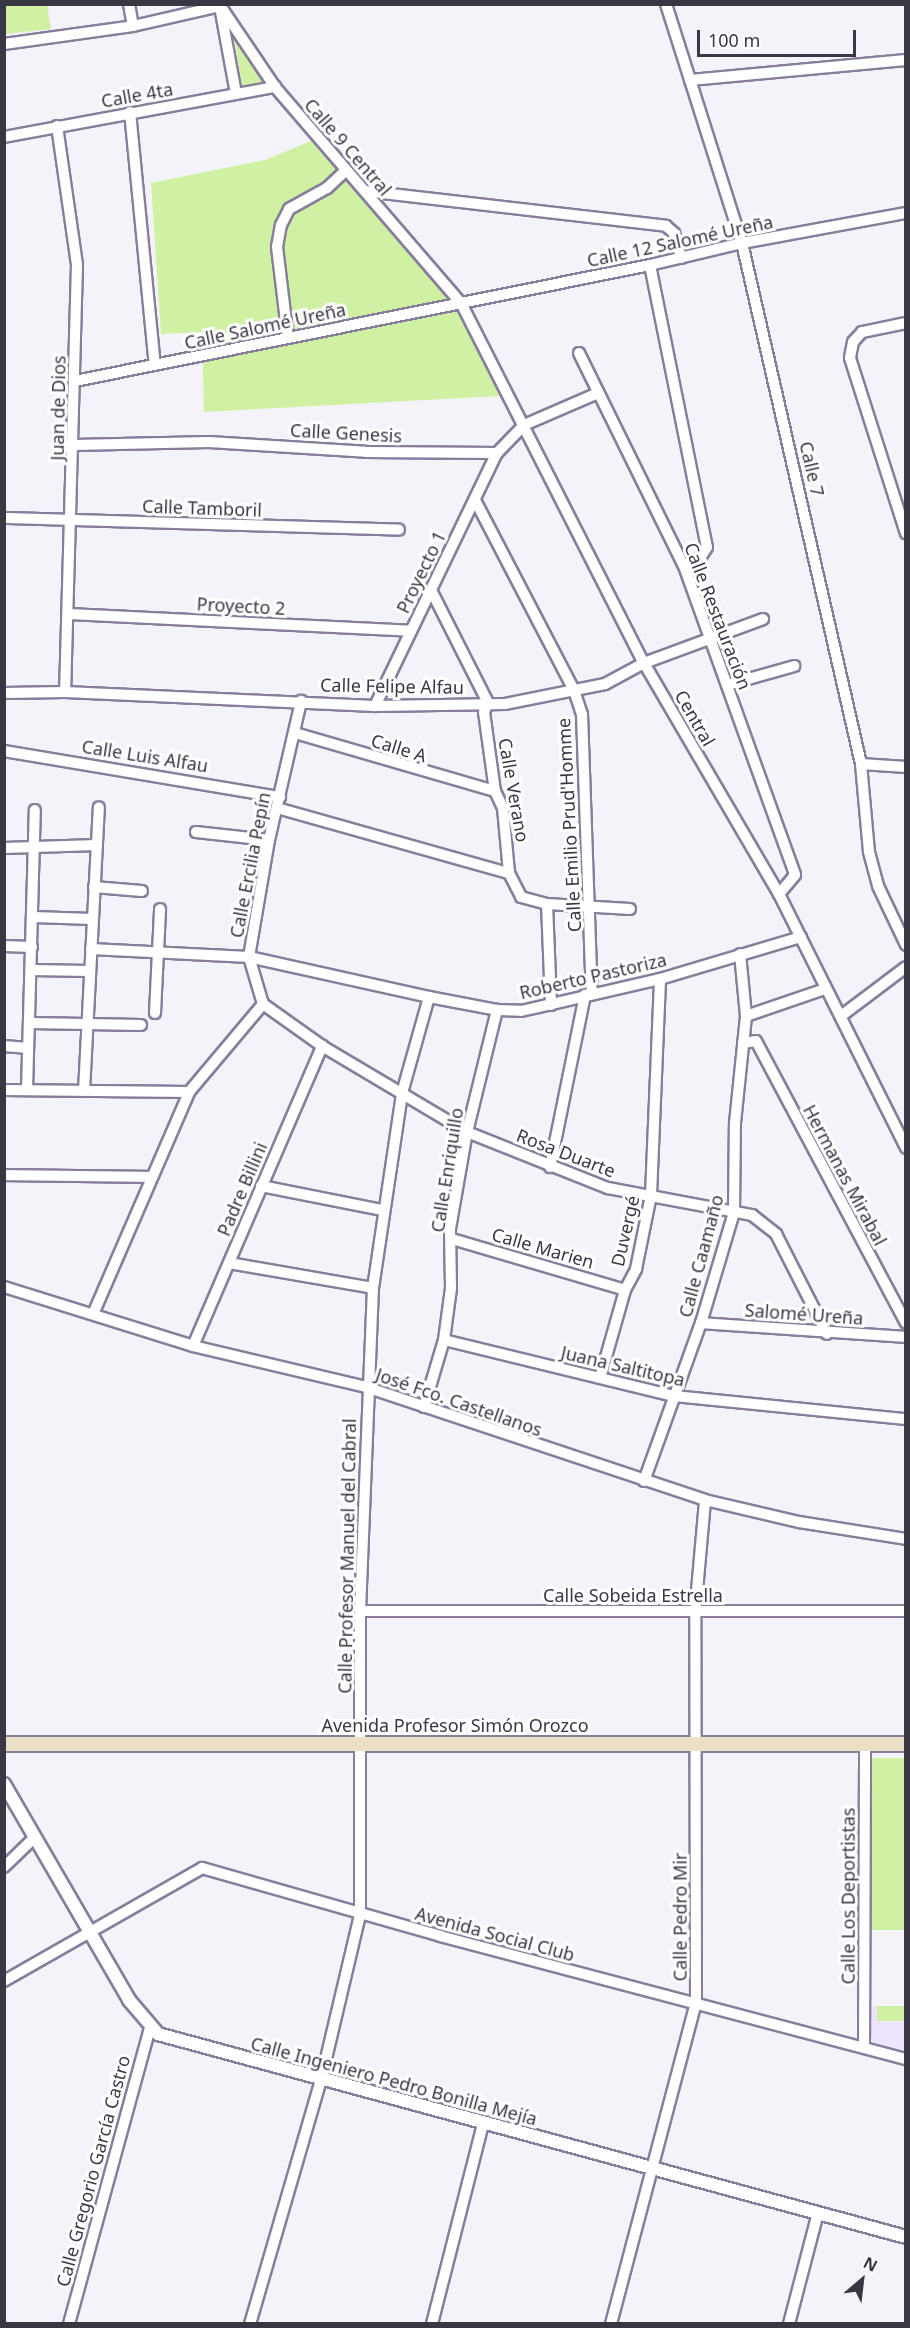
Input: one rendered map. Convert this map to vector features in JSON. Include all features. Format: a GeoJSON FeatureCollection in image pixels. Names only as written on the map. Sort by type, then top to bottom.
{"type":"FeatureCollection","features":[{"type":"Feature","properties":{"kind":"main road","name":"Avenida Profesor Simón Orozco"},"geometry":{"type":"LineString","coordinates":[[4,1744],[906,1744]]}},
{"type":"Feature","properties":{"kind":"street"},"geometry":{"type":"LineString","coordinates":[[129,4],[134,26]]}},
{"type":"Feature","properties":{"kind":"street","name":"Calle 7"},"geometry":{"type":"LineString","coordinates":[[666,4],[742,243],[861,764],[869,852],[886,906],[906,945]]}},
{"type":"Feature","properties":{"kind":"street"},"geometry":{"type":"LineString","coordinates":[[4,44],[134,26],[220,5],[236,94]]}},
{"type":"Feature","properties":{"kind":"street","name":"Calle 9 Central"},"geometry":{"type":"LineString","coordinates":[[220,5],[275,87],[461,303]]}},
{"type":"Feature","properties":{"kind":"street"},"geometry":{"type":"LineString","coordinates":[[690,80],[906,60]]}},
{"type":"Feature","properties":{"kind":"street","name":"Calle 4ta"},"geometry":{"type":"LineString","coordinates":[[4,137],[275,87]]}},
{"type":"Feature","properties":{"kind":"street"},"geometry":{"type":"LineString","coordinates":[[130,112],[155,366]]}},
{"type":"Feature","properties":{"kind":"street","name":"Juan de Dios"},"geometry":{"type":"LineString","coordinates":[[57,126],[77,265],[72,521],[65,692]]}},
{"type":"Feature","properties":{"kind":"street"},"geometry":{"type":"LineString","coordinates":[[288,338],[277,247],[281,225],[288,208],[327,188],[346,170]]}},
{"type":"Feature","properties":{"kind":"street"},"geometry":{"type":"LineString","coordinates":[[365,191],[666,226],[674,233],[681,258]]}},
{"type":"Feature","properties":{"kind":"street","name":"Calle 12 Salomé Ureña"},"geometry":{"type":"LineString","coordinates":[[461,303],[650,265],[742,243],[906,213]]}},
{"type":"Feature","properties":{"kind":"street"},"geometry":{"type":"LineString","coordinates":[[650,265],[706,546],[699,560],[684,566]]}},
{"type":"Feature","properties":{"kind":"street","name":"Calle Salomé Ureña"},"geometry":{"type":"LineString","coordinates":[[75,381],[461,303]]}},
{"type":"Feature","properties":{"kind":"street","name":"Central"},"geometry":{"type":"LineString","coordinates":[[461,303],[644,663],[779,894],[906,1148]]}},
{"type":"Feature","properties":{"kind":"street"},"geometry":{"type":"LineString","coordinates":[[906,323],[862,332],[854,342],[850,358],[906,533]]}},
{"type":"Feature","properties":{"kind":"street","name":"Calle Restauración"},"geometry":{"type":"LineString","coordinates":[[579,353],[684,566],[795,875],[779,894]]}},
{"type":"Feature","properties":{"kind":"street"},"geometry":{"type":"LineString","coordinates":[[497,453],[524,425],[597,393]]}},
{"type":"Feature","properties":{"kind":"street","name":"Calle Genesis"},"geometry":{"type":"LineString","coordinates":[[74,445],[208,442],[366,452],[497,453]]}},
{"type":"Feature","properties":{"kind":"street","name":"Proyecto 1"},"geometry":{"type":"LineString","coordinates":[[375,706],[497,453]]}},
{"type":"Feature","properties":{"kind":"street","name":"Calle Emilio Prud'Homme"},"geometry":{"type":"LineString","coordinates":[[474,500],[574,690],[582,714],[591,908],[589,995],[550,1167]]}},
{"type":"Feature","properties":{"kind":"street","name":"Calle Tamboril"},"geometry":{"type":"LineString","coordinates":[[4,518],[399,530]]}},
{"type":"Feature","properties":{"kind":"street","name":"Calle Verano"},"geometry":{"type":"LineString","coordinates":[[431,590],[488,703],[484,712],[495,791],[503,808],[509,873],[522,898],[547,904],[630,909]]}},
{"type":"Feature","properties":{"kind":"street","name":"Proyecto 2"},"geometry":{"type":"LineString","coordinates":[[69,614],[411,631]]}},
{"type":"Feature","properties":{"kind":"street","name":"Calle Felipe Alfau"},"geometry":{"type":"LineString","coordinates":[[4,693],[65,692],[375,706],[505,704],[605,684],[644,663],[763,619]]}},
{"type":"Feature","properties":{"kind":"street"},"geometry":{"type":"LineString","coordinates":[[727,685],[794,666]]}},
{"type":"Feature","properties":{"kind":"street","name":"Calle Ercilia Pepín"},"geometry":{"type":"LineString","coordinates":[[263,1004],[249,957],[269,840],[301,701]]}},
{"type":"Feature","properties":{"kind":"street","name":"Calle A"},"geometry":{"type":"LineString","coordinates":[[295,733],[495,791]]}},
{"type":"Feature","properties":{"kind":"street","name":"Calle Luis Alfau"},"geometry":{"type":"LineString","coordinates":[[4,751],[280,796]]}},
{"type":"Feature","properties":{"kind":"street"},"geometry":{"type":"LineString","coordinates":[[861,764],[906,767]]}},
{"type":"Feature","properties":{"kind":"street"},"geometry":{"type":"LineString","coordinates":[[84,1091],[99,807]]}},
{"type":"Feature","properties":{"kind":"street"},"geometry":{"type":"LineString","coordinates":[[277,808],[509,873]]}},
{"type":"Feature","properties":{"kind":"street"},"geometry":{"type":"LineString","coordinates":[[27,1090],[31,1023],[35,810]]}},
{"type":"Feature","properties":{"kind":"street"},"geometry":{"type":"LineString","coordinates":[[196,832],[269,840]]}},
{"type":"Feature","properties":{"kind":"street"},"geometry":{"type":"LineString","coordinates":[[4,848],[97,845]]}},
{"type":"Feature","properties":{"kind":"street"},"geometry":{"type":"LineString","coordinates":[[94,887],[142,891]]}},
{"type":"Feature","properties":{"kind":"street"},"geometry":{"type":"LineString","coordinates":[[547,904],[551,1005]]}},
{"type":"Feature","properties":{"kind":"street"},"geometry":{"type":"LineString","coordinates":[[155,1013],[160,909]]}},
{"type":"Feature","properties":{"kind":"street"},"geometry":{"type":"LineString","coordinates":[[34,917],[92,919]]}},
{"type":"Feature","properties":{"kind":"street","name":"Roberto Pastoriza"},"geometry":{"type":"LineString","coordinates":[[91,950],[249,957],[497,1010],[551,1005],[660,979],[801,938]]}},
{"type":"Feature","properties":{"kind":"street"},"geometry":{"type":"LineString","coordinates":[[4,946],[32,947]]}},
{"type":"Feature","properties":{"kind":"street","name":"Calle Caamaño"},"geometry":{"type":"LineString","coordinates":[[644,1481],[700,1323],[734,1212],[735,1123],[746,1016],[740,954]]}},
{"type":"Feature","properties":{"kind":"street"},"geometry":{"type":"LineString","coordinates":[[841,1016],[906,967]]}},
{"type":"Feature","properties":{"kind":"street"},"geometry":{"type":"LineString","coordinates":[[32,970],[89,971]]}},
{"type":"Feature","properties":{"kind":"street","name":"Duvergé"},"geometry":{"type":"LineString","coordinates":[[600,1378],[625,1290],[636,1269],[651,1195],[660,979]]}},
{"type":"Feature","properties":{"kind":"street"},"geometry":{"type":"LineString","coordinates":[[746,1016],[825,989]]}},
{"type":"Feature","properties":{"kind":"street","name":"Calle Profesor Manuel del Cabral"},"geometry":{"type":"LineString","coordinates":[[250,2324],[321,2080],[360,1915],[362,1743],[360,1611],[366,1387],[373,1288],[382,1210],[402,1093],[429,997]]}},
{"type":"Feature","properties":{"kind":"street"},"geometry":{"type":"LineString","coordinates":[[94,1312],[189,1092],[263,1004]]}},
{"type":"Feature","properties":{"kind":"street","name":"Rosa Duarte"},"geometry":{"type":"LineString","coordinates":[[263,1004],[322,1046],[467,1132],[550,1167],[616,1190],[752,1215],[776,1234],[827,1334]]}},
{"type":"Feature","properties":{"kind":"street","name":"Calle Enriquillo"},"geometry":{"type":"LineString","coordinates":[[424,1407],[444,1340],[451,1287],[452,1239],[467,1132],[497,1010]]}},
{"type":"Feature","properties":{"kind":"street"},"geometry":{"type":"LineString","coordinates":[[31,1023],[141,1025]]}},
{"type":"Feature","properties":{"kind":"street","name":"Hermanas Mirabal"},"geometry":{"type":"LineString","coordinates":[[743,1043],[756,1041],[906,1323]]}},
{"type":"Feature","properties":{"kind":"street"},"geometry":{"type":"LineString","coordinates":[[4,1046],[28,1048]]}},
{"type":"Feature","properties":{"kind":"street","name":"Padre Billini"},"geometry":{"type":"LineString","coordinates":[[193,1346],[322,1046]]}},
{"type":"Feature","properties":{"kind":"street"},"geometry":{"type":"LineString","coordinates":[[4,1090],[189,1092]]}},
{"type":"Feature","properties":{"kind":"street"},"geometry":{"type":"LineString","coordinates":[[4,1175],[151,1177]]}},
{"type":"Feature","properties":{"kind":"street"},"geometry":{"type":"LineString","coordinates":[[261,1186],[382,1210]]}},
{"type":"Feature","properties":{"kind":"street","name":"Calle Marien"},"geometry":{"type":"LineString","coordinates":[[452,1239],[625,1290]]}},
{"type":"Feature","properties":{"kind":"street"},"geometry":{"type":"LineString","coordinates":[[229,1263],[373,1288]]}},
{"type":"Feature","properties":{"kind":"street","name":"José Fco. Castellanos"},"geometry":{"type":"LineString","coordinates":[[4,1287],[94,1312],[193,1346],[366,1387],[705,1500],[799,1522],[906,1539]]}},
{"type":"Feature","properties":{"kind":"street","name":"Salomé Ureña"},"geometry":{"type":"LineString","coordinates":[[700,1323],[827,1334],[906,1337]]}},
{"type":"Feature","properties":{"kind":"street","name":"Juana Saltitopa"},"geometry":{"type":"LineString","coordinates":[[444,1340],[674,1396],[906,1419]]}},
{"type":"Feature","properties":{"kind":"street","name":"Calle Pedro Mir"},"geometry":{"type":"LineString","coordinates":[[611,2324],[696,2003],[698,1745],[695,1613],[705,1500]]}},
{"type":"Feature","properties":{"kind":"street","name":"Calle Sobeida Estrella"},"geometry":{"type":"LineString","coordinates":[[360,1611],[695,1613],[906,1611]]}},
{"type":"Feature","properties":{"kind":"street","name":"Calle Los Deportistas"},"geometry":{"type":"LineString","coordinates":[[864,2047],[865,1744]]}},
{"type":"Feature","properties":{"kind":"street","name":"Calle Ingeniero Pedro Bonilla Mejía"},"geometry":{"type":"LineString","coordinates":[[4,1784],[134,2008],[150,2028],[167,2038],[906,2237]]}},
{"type":"Feature","properties":{"kind":"street"},"geometry":{"type":"LineString","coordinates":[[4,1867],[35,1837]]}},
{"type":"Feature","properties":{"kind":"street","name":"Avenida Social Club"},"geometry":{"type":"LineString","coordinates":[[4,1981],[89,1930],[202,1869],[360,1915],[906,2059]]}},
{"type":"Feature","properties":{"kind":"street","name":"Calle Gregorio García Castro"},"geometry":{"type":"LineString","coordinates":[[69,2324],[150,2028]]}},
{"type":"Feature","properties":{"kind":"street"},"geometry":{"type":"LineString","coordinates":[[432,2324],[483,2124]]}},
{"type":"Feature","properties":{"kind":"street"},"geometry":{"type":"LineString","coordinates":[[789,2324],[818,2213]]}},
{"type":"Feature","properties":{"kind":"shaded area"},"geometry":{"type":"Polygon","coordinates":[[[871,2006],[905,2006],[905,2050],[871,2042],[871,2006]]]}},
{"type":"Feature","properties":{"kind":"green space"},"geometry":{"type":"Polygon","coordinates":[[[4,5],[47,5],[51,29],[5,34],[4,5]]]}},
{"type":"Feature","properties":{"kind":"green space"},"geometry":{"type":"Polygon","coordinates":[[[233,32],[269,84],[243,90],[233,32]]]}},
{"type":"Feature","properties":{"kind":"green space"},"geometry":{"type":"Polygon","coordinates":[[[311,141],[459,308],[501,396],[204,412],[202,332],[161,334],[151,183],[265,160],[311,141]]]}},
{"type":"Feature","properties":{"kind":"green space"},"geometry":{"type":"Polygon","coordinates":[[[872,1758],[905,1758],[905,1930],[872,1930],[872,1758]]]}},
{"type":"Feature","properties":{"kind":"green space"},"geometry":{"type":"Polygon","coordinates":[[[877,2006],[905,2006],[905,2021],[877,2021],[877,2006]]]}}]}
